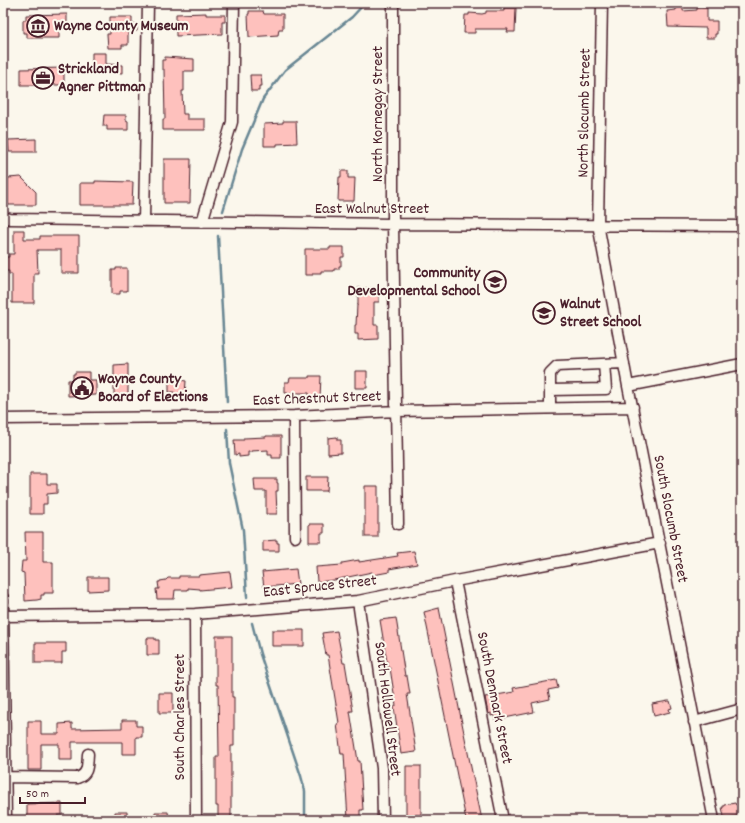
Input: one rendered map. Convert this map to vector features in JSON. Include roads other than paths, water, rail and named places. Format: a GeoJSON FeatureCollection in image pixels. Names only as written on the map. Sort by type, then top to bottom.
{"type":"FeatureCollection","features":[{"type":"Feature","properties":{"kind":"street"},"geometry":{"type":"LineString","coordinates":[[144,221],[148,3]]}},
{"type":"Feature","properties":{"kind":"street"},"geometry":{"type":"LineString","coordinates":[[202,222],[232,122],[234,3]]}},
{"type":"Feature","properties":{"kind":"street","name":"North Kornegay Street"},"geometry":{"type":"LineString","coordinates":[[393,3],[393,224],[398,524]]}},
{"type":"Feature","properties":{"kind":"street","name":"North Slocumb Street"},"geometry":{"type":"LineString","coordinates":[[598,224],[602,3]]}},
{"type":"Feature","properties":{"kind":"street","name":"East Walnut Street"},"geometry":{"type":"LineString","coordinates":[[3,217],[10,219],[202,222],[742,226]]}},
{"type":"Feature","properties":{"kind":"street","name":"South Slocumb Street"},"geometry":{"type":"LineString","coordinates":[[598,224],[628,386],[714,820]]}},
{"type":"Feature","properties":{"kind":"street"},"geometry":{"type":"LineString","coordinates":[[550,408],[550,373],[557,366],[624,363]]}},
{"type":"Feature","properties":{"kind":"street"},"geometry":{"type":"LineString","coordinates":[[550,390],[606,389],[604,364]]}},
{"type":"Feature","properties":{"kind":"street"},"geometry":{"type":"LineString","coordinates":[[628,386],[742,364]]}},
{"type":"Feature","properties":{"kind":"street","name":"East Chestnut Street"},"geometry":{"type":"LineString","coordinates":[[3,419],[294,416],[397,411],[633,407]]}},
{"type":"Feature","properties":{"kind":"street"},"geometry":{"type":"LineString","coordinates":[[294,416],[296,537]]}},
{"type":"Feature","properties":{"kind":"street","name":"East Spruce Street"},"geometry":{"type":"LineString","coordinates":[[3,616],[195,614],[358,601],[455,581],[660,543]]}},
{"type":"Feature","properties":{"kind":"street","name":"South Denmark Street"},"geometry":{"type":"LineString","coordinates":[[455,581],[503,820]]}},
{"type":"Feature","properties":{"kind":"street"},"geometry":{"type":"LineString","coordinates":[[3,598],[6,777],[5,814]]}},
{"type":"Feature","properties":{"kind":"street","name":"South Hollowell Street"},"geometry":{"type":"LineString","coordinates":[[358,601],[382,768],[383,820]]}},
{"type":"Feature","properties":{"kind":"street","name":"South Charles Street"},"geometry":{"type":"LineString","coordinates":[[195,614],[196,820]]}},
{"type":"Feature","properties":{"kind":"street"},"geometry":{"type":"LineString","coordinates":[[694,722],[742,710]]}},
{"type":"Feature","properties":{"kind":"street"},"geometry":{"type":"LineString","coordinates":[[6,777],[77,778],[83,776],[87,771],[88,754]]}},
{"type":"Feature","properties":{"kind":"waterway"},"geometry":{"type":"LineString","coordinates":[[223,211],[242,149],[263,99],[285,70],[352,17],[364,4]]}},
{"type":"Feature","properties":{"kind":"waterway"},"geometry":{"type":"LineString","coordinates":[[218,236],[227,402]]}},
{"type":"Feature","properties":{"kind":"waterway"},"geometry":{"type":"LineString","coordinates":[[227,429],[229,463],[243,530],[247,597]]}},
{"type":"Feature","properties":{"kind":"waterway"},"geometry":{"type":"LineString","coordinates":[[252,623],[260,654],[301,776],[305,791],[305,820]]}},
{"type":"Feature","properties":{"kind":"place","name":"Wayne County Museum"},"geometry":{"type":"Point","coordinates":[38,26]}},
{"type":"Feature","properties":{"kind":"place","name":"Strickland Agner Pittman"},"geometry":{"type":"Point","coordinates":[43,78]}},
{"type":"Feature","properties":{"kind":"place","name":"Community Developmental School"},"geometry":{"type":"Point","coordinates":[495,282]}},
{"type":"Feature","properties":{"kind":"place","name":"Walnut Street School"},"geometry":{"type":"Point","coordinates":[544,313]}},
{"type":"Feature","properties":{"kind":"place","name":"Wayne County Board of Elections"},"geometry":{"type":"Point","coordinates":[82,388]}}]}
